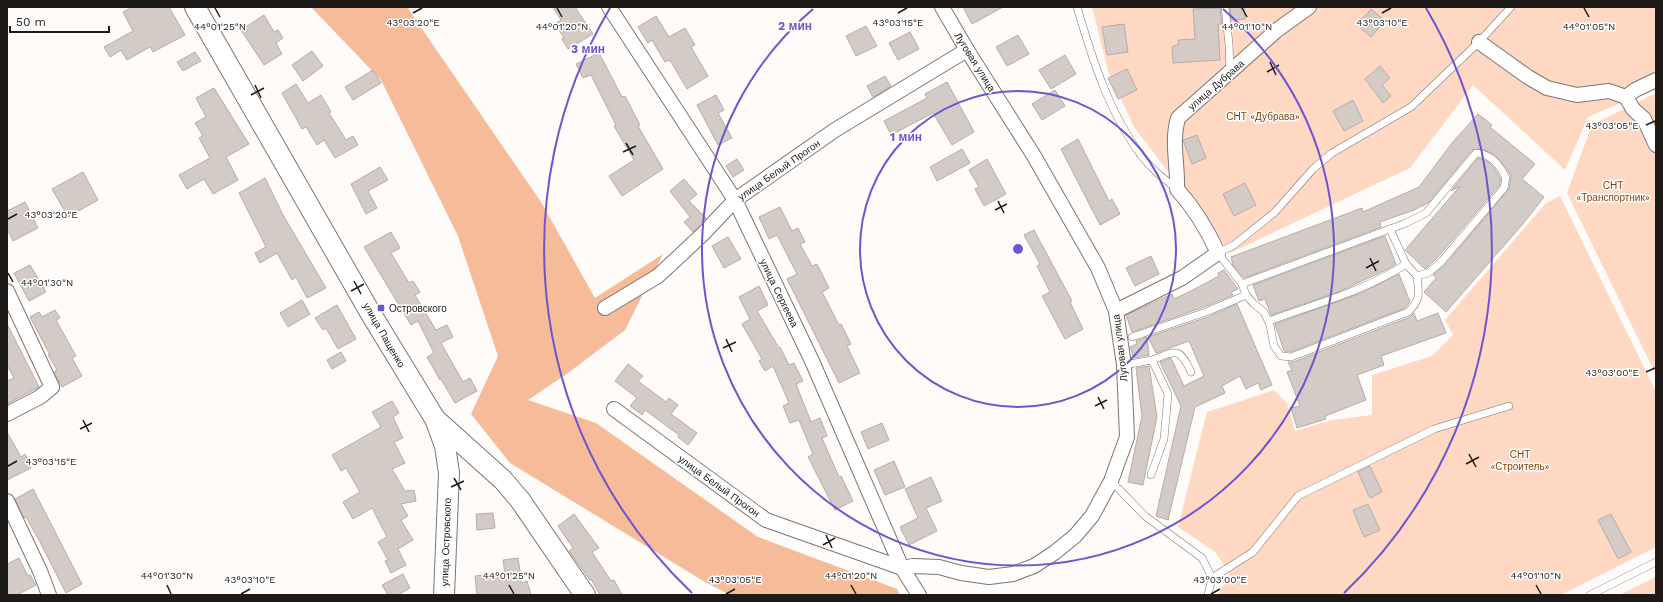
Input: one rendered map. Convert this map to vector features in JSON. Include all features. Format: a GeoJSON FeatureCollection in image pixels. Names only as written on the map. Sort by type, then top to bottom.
{"type":"FeatureCollection","features":[{"type":"Feature","properties":{"kind":"street","name":"улица Пащенко"},"geometry":{"type":"LineString","coordinates":[[195,7],[371,314],[435,419],[503,480],[520,500],[585,595]]}},
{"type":"Feature","properties":{"kind":"street","name":"улица Сергеева"},"geometry":{"type":"LineString","coordinates":[[609,7],[735,200],[812,361],[902,568],[919,595]]}},
{"type":"Feature","properties":{"kind":"street","name":"Луговая улица"},"geometry":{"type":"LineString","coordinates":[[902,568],[919,566],[939,567],[961,573],[988,577],[1013,574],[1034,566],[1054,553],[1075,536],[1092,516],[1111,481],[1127,437],[1124,365],[1116,311],[1098,268],[1038,162],[967,50],[942,7]]}},
{"type":"Feature","properties":{"kind":"street","name":"улица Дубрава"},"geometry":{"type":"LineString","coordinates":[[1177,189],[1178,169],[1174,148],[1174,132],[1178,118],[1292,18],[1310,7]]}},
{"type":"Feature","properties":{"kind":"street"},"geometry":{"type":"LineString","coordinates":[[1479,42],[1528,77],[1547,88],[1577,94],[1610,91],[1626,97],[1633,109],[1644,119],[1656,145]]}},
{"type":"Feature","properties":{"kind":"street","name":"улица Белый Прогон"},"geometry":{"type":"LineString","coordinates":[[605,308],[658,276],[703,234],[735,200],[835,130],[967,50]]}},
{"type":"Feature","properties":{"kind":"street"},"geometry":{"type":"LineString","coordinates":[[1626,97],[1656,80]]}},
{"type":"Feature","properties":{"kind":"street"},"geometry":{"type":"LineString","coordinates":[[1116,311],[1182,278],[1218,253],[1208,230],[1190,204],[1177,189]]}},
{"type":"Feature","properties":{"kind":"street"},"geometry":{"type":"LineString","coordinates":[[7,290],[52,387],[40,397],[7,414]]}},
{"type":"Feature","properties":{"kind":"street","name":"улица Белый Прогон"},"geometry":{"type":"LineString","coordinates":[[614,409],[766,520],[902,568]]}},
{"type":"Feature","properties":{"kind":"street","name":"улица Островского"},"geometry":{"type":"LineString","coordinates":[[435,419],[445,446],[449,473],[444,595]]}},
{"type":"Feature","properties":{"kind":"street"},"geometry":{"type":"LineString","coordinates":[[7,501],[40,571],[49,595]]}},
{"type":"Feature","properties":{"kind":"lane"},"geometry":{"type":"LineString","coordinates":[[1077,7],[1091,54],[1107,95],[1126,131],[1145,160],[1158,174],[1177,189]]}},
{"type":"Feature","properties":{"kind":"lane"},"geometry":{"type":"LineString","coordinates":[[1225,7],[1230,71]]}},
{"type":"Feature","properties":{"kind":"lane"},"geometry":{"type":"LineString","coordinates":[[1390,229],[1406,264],[1417,276],[1419,293],[1416,304],[1408,312],[1291,356],[1281,356],[1274,346],[1269,321],[1264,312],[1246,295],[1242,284],[1218,253],[1240,240],[1275,212],[1313,169],[1332,153],[1411,107],[1479,42],[1511,7]]}},
{"type":"Feature","properties":{"kind":"lane"},"geometry":{"type":"LineString","coordinates":[[1242,284],[1406,223],[1426,213],[1476,153],[1484,154],[1495,161],[1502,171],[1506,178],[1504,188],[1441,262],[1428,273],[1417,276]]}},
{"type":"Feature","properties":{"kind":"lane"},"geometry":{"type":"LineString","coordinates":[[1269,321],[1349,292],[1395,271],[1406,264]]}},
{"type":"Feature","properties":{"kind":"lane"},"geometry":{"type":"LineString","coordinates":[[1132,337],[1206,312],[1246,295]]}},
{"type":"Feature","properties":{"kind":"lane"},"geometry":{"type":"LineString","coordinates":[[1124,365],[1152,360],[1171,353],[1179,353],[1184,357],[1190,372]]}},
{"type":"Feature","properties":{"kind":"lane"},"geometry":{"type":"LineString","coordinates":[[1151,475],[1164,439],[1168,394],[1152,360]]}},
{"type":"Feature","properties":{"kind":"lane"},"geometry":{"type":"LineString","coordinates":[[1212,578],[1254,552],[1298,496],[1434,429],[1509,406]]}},
{"type":"Feature","properties":{"kind":"lane"},"geometry":{"type":"LineString","coordinates":[[1111,481],[1145,516],[1202,558],[1212,578],[1208,595]]}},
{"type":"Feature","properties":{"kind":"lane"},"geometry":{"type":"LineString","coordinates":[[1590,595],[1656,562]]}},
{"type":"Feature","properties":{"kind":"green space","name":"СНТ «Дубрава»"},"geometry":{"type":"Polygon","coordinates":[[[1092,7],[1656,7],[1656,88],[1588,117],[1565,170],[1473,85],[1410,168],[1230,253],[1134,127],[1108,71],[1092,7]]]}},
{"type":"Feature","properties":{"kind":"green space","name":"СНТ «Транспортник»"},"geometry":{"type":"Polygon","coordinates":[[[1656,93],[1656,375],[1567,193],[1592,125],[1656,93]]]}},
{"type":"Feature","properties":{"kind":"green space","name":"СНТ «Строитель»"},"geometry":{"type":"Polygon","coordinates":[[[1560,196],[1656,392],[1656,547],[1561,595],[1218,595],[1230,574],[1215,552],[1178,527],[1207,412],[1274,390],[1287,403],[1295,431],[1332,420],[1372,415],[1372,375],[1432,356],[1453,335],[1445,320],[1546,203],[1560,196]]]}},
{"type":"Feature","properties":{"kind":"green space"},"geometry":{"type":"Polygon","coordinates":[[[1656,577],[1656,595],[1619,595],[1656,577]]]}},
{"type":"Feature","properties":{"kind":"shaded area"},"geometry":{"type":"Polygon","coordinates":[[[311,7],[407,7],[541,202],[595,298],[663,254],[625,330],[568,373],[528,400],[596,423],[758,537],[897,589],[900,595],[730,595],[705,582],[510,463],[471,414],[498,356],[458,236],[381,80],[311,7]]]}},
{"type":"Feature","properties":{"kind":"building"},"geometry":{"type":"Polygon","coordinates":[[[133,7],[169,7],[185,35],[153,52],[150,47],[127,60],[121,50],[110,57],[104,47],[133,31],[123,12],[133,7]]]}},
{"type":"Feature","properties":{"kind":"building"},"geometry":{"type":"Polygon","coordinates":[[[553,7],[575,7],[593,34],[568,49],[562,39],[564,38],[555,24],[561,20],[553,7]]]}},
{"type":"Feature","properties":{"kind":"building"},"geometry":{"type":"Polygon","coordinates":[[[963,7],[1003,7],[972,24],[963,7]]]}},
{"type":"Feature","properties":{"kind":"building"},"geometry":{"type":"Polygon","coordinates":[[[1230,7],[1244,7],[1245,19],[1231,20],[1230,7]]]}},
{"type":"Feature","properties":{"kind":"building"},"geometry":{"type":"Polygon","coordinates":[[[1220,8],[1222,24],[1218,24],[1220,60],[1173,63],[1172,47],[1179,44],[1178,40],[1195,39],[1193,9],[1220,8]]]}},
{"type":"Feature","properties":{"kind":"building"},"geometry":{"type":"Polygon","coordinates":[[[1371,9],[1385,21],[1371,37],[1357,25],[1371,9]]]}},
{"type":"Feature","properties":{"kind":"building"},"geometry":{"type":"Polygon","coordinates":[[[264,15],[274,32],[278,30],[283,38],[276,43],[282,54],[264,65],[241,30],[264,15]]]}},
{"type":"Feature","properties":{"kind":"building"},"geometry":{"type":"Polygon","coordinates":[[[656,16],[669,37],[685,28],[695,45],[691,47],[708,76],[687,89],[670,60],[665,62],[652,40],[648,43],[638,27],[656,16]]]}},
{"type":"Feature","properties":{"kind":"building"},"geometry":{"type":"Polygon","coordinates":[[[1124,24],[1128,52],[1107,55],[1102,27],[1124,24]]]}},
{"type":"Feature","properties":{"kind":"building"},"geometry":{"type":"Polygon","coordinates":[[[866,26],[877,46],[856,56],[846,36],[866,26]]]}},
{"type":"Feature","properties":{"kind":"building"},"geometry":{"type":"Polygon","coordinates":[[[910,32],[919,49],[898,60],[889,43],[910,32]]]}},
{"type":"Feature","properties":{"kind":"building"},"geometry":{"type":"Polygon","coordinates":[[[1018,35],[1029,54],[1007,66],[996,47],[1018,35]]]}},
{"type":"Feature","properties":{"kind":"building"},"geometry":{"type":"Polygon","coordinates":[[[312,51],[323,66],[303,81],[292,65],[312,51]]]}},
{"type":"Feature","properties":{"kind":"building"},"geometry":{"type":"Polygon","coordinates":[[[195,52],[201,61],[183,71],[177,62],[195,52]]]}},
{"type":"Feature","properties":{"kind":"building"},"geometry":{"type":"Polygon","coordinates":[[[599,53],[622,97],[625,96],[640,125],[638,126],[663,169],[622,196],[609,176],[634,160],[614,126],[616,125],[591,75],[583,78],[576,64],[599,53]]]}},
{"type":"Feature","properties":{"kind":"building"},"geometry":{"type":"Polygon","coordinates":[[[1065,55],[1076,74],[1051,89],[1039,70],[1065,55]]]}},
{"type":"Feature","properties":{"kind":"building"},"geometry":{"type":"Polygon","coordinates":[[[1380,66],[1390,78],[1382,85],[1391,96],[1383,103],[1365,79],[1380,66]]]}},
{"type":"Feature","properties":{"kind":"building"},"geometry":{"type":"Polygon","coordinates":[[[1127,69],[1137,90],[1118,99],[1108,78],[1127,69]]]}},
{"type":"Feature","properties":{"kind":"building"},"geometry":{"type":"Polygon","coordinates":[[[373,70],[381,83],[353,100],[345,87],[373,70]]]}},
{"type":"Feature","properties":{"kind":"building"},"geometry":{"type":"Polygon","coordinates":[[[885,76],[891,86],[873,97],[867,86],[885,76]]]}},
{"type":"Feature","properties":{"kind":"building"},"geometry":{"type":"Polygon","coordinates":[[[947,82],[974,132],[952,145],[933,113],[891,135],[884,121],[927,98],[925,94],[947,82]]]}},
{"type":"Feature","properties":{"kind":"building"},"geometry":{"type":"Polygon","coordinates":[[[296,84],[308,103],[321,95],[331,112],[329,113],[346,140],[353,136],[358,145],[335,158],[324,140],[317,145],[306,127],[302,129],[282,93],[296,84]]]}},
{"type":"Feature","properties":{"kind":"building"},"geometry":{"type":"Polygon","coordinates":[[[214,88],[249,144],[226,157],[238,180],[213,194],[204,179],[187,189],[179,175],[210,158],[199,138],[203,136],[195,123],[206,117],[196,98],[214,88]]]}},
{"type":"Feature","properties":{"kind":"building"},"geometry":{"type":"Polygon","coordinates":[[[1055,90],[1065,106],[1042,120],[1032,104],[1055,90]]]}},
{"type":"Feature","properties":{"kind":"building"},"geometry":{"type":"Polygon","coordinates":[[[716,95],[724,110],[718,113],[732,138],[718,145],[697,105],[716,95]]]}},
{"type":"Feature","properties":{"kind":"building"},"geometry":{"type":"Polygon","coordinates":[[[1353,100],[1363,121],[1344,131],[1333,111],[1353,100]]]}},
{"type":"Feature","properties":{"kind":"building"},"geometry":{"type":"Polygon","coordinates":[[[1478,114],[1492,125],[1490,127],[1535,164],[1522,179],[1544,197],[1522,225],[1446,312],[1424,292],[1436,278],[1433,275],[1445,265],[1509,189],[1511,176],[1505,166],[1494,154],[1482,149],[1472,150],[1428,203],[1414,210],[1380,222],[1381,227],[1244,278],[1233,265],[1231,257],[1362,208],[1363,212],[1419,187],[1452,143],[1478,114]]]}},
{"type":"Feature","properties":{"kind":"building"},"geometry":{"type":"Polygon","coordinates":[[[1197,135],[1206,158],[1192,164],[1183,140],[1197,135]]]}},
{"type":"Feature","properties":{"kind":"building"},"geometry":{"type":"Polygon","coordinates":[[[1078,139],[1109,201],[1112,199],[1120,214],[1100,225],[1061,149],[1078,139]]]}},
{"type":"Feature","properties":{"kind":"building"},"geometry":{"type":"Polygon","coordinates":[[[962,149],[970,163],[937,181],[930,167],[962,149]]]}},
{"type":"Feature","properties":{"kind":"building"},"geometry":{"type":"Polygon","coordinates":[[[1478,158],[1488,162],[1494,168],[1501,179],[1499,186],[1437,258],[1425,269],[1405,250],[1460,186],[1451,191],[1478,158]]]}},
{"type":"Feature","properties":{"kind":"building"},"geometry":{"type":"Polygon","coordinates":[[[737,159],[744,170],[733,177],[726,166],[737,159]]]}},
{"type":"Feature","properties":{"kind":"building"},"geometry":{"type":"Polygon","coordinates":[[[987,159],[1006,194],[984,206],[975,189],[979,187],[969,170],[987,159]]]}},
{"type":"Feature","properties":{"kind":"building"},"geometry":{"type":"Polygon","coordinates":[[[380,167],[388,180],[368,191],[377,208],[366,214],[351,184],[380,167]]]}},
{"type":"Feature","properties":{"kind":"building"},"geometry":{"type":"Polygon","coordinates":[[[83,172],[98,200],[68,217],[52,189],[83,172]]]}},
{"type":"Feature","properties":{"kind":"building"},"geometry":{"type":"Polygon","coordinates":[[[265,178],[283,215],[326,288],[307,298],[296,277],[292,280],[277,253],[260,263],[255,253],[266,247],[239,193],[265,178]]]}},
{"type":"Feature","properties":{"kind":"building"},"geometry":{"type":"Polygon","coordinates":[[[684,179],[697,194],[689,201],[706,218],[693,232],[684,222],[690,217],[670,191],[684,179]]]}},
{"type":"Feature","properties":{"kind":"building"},"geometry":{"type":"Polygon","coordinates":[[[1245,183],[1256,205],[1234,216],[1223,194],[1245,183]]]}},
{"type":"Feature","properties":{"kind":"building"},"geometry":{"type":"Polygon","coordinates":[[[25,202],[38,228],[13,241],[7,229],[7,211],[25,202]]]}},
{"type":"Feature","properties":{"kind":"building"},"geometry":{"type":"Polygon","coordinates":[[[780,207],[792,231],[798,228],[805,242],[800,244],[812,266],[817,264],[829,288],[822,292],[839,325],[841,324],[851,344],[847,346],[860,373],[839,383],[787,279],[797,274],[777,235],[769,239],[759,217],[780,207]]]}},
{"type":"Feature","properties":{"kind":"building"},"geometry":{"type":"Polygon","coordinates":[[[1034,230],[1072,301],[1070,302],[1083,329],[1065,339],[1042,296],[1050,292],[1037,266],[1040,264],[1024,235],[1034,230]]]}},
{"type":"Feature","properties":{"kind":"building"},"geometry":{"type":"Polygon","coordinates":[[[391,232],[400,248],[391,253],[409,283],[413,281],[420,292],[415,295],[436,330],[447,325],[453,337],[441,343],[463,382],[470,378],[477,391],[455,403],[427,357],[434,353],[418,321],[411,325],[364,247],[391,232]]]}},
{"type":"Feature","properties":{"kind":"building"},"geometry":{"type":"Polygon","coordinates":[[[1385,236],[1396,264],[1388,269],[1338,292],[1271,315],[1265,299],[1259,301],[1253,285],[1385,236]]]}},
{"type":"Feature","properties":{"kind":"building"},"geometry":{"type":"Polygon","coordinates":[[[728,237],[741,259],[724,268],[712,246],[728,237]]]}},
{"type":"Feature","properties":{"kind":"building"},"geometry":{"type":"Polygon","coordinates":[[[1151,256],[1159,274],[1135,286],[1126,268],[1151,256]]]}},
{"type":"Feature","properties":{"kind":"building"},"geometry":{"type":"Polygon","coordinates":[[[30,265],[46,292],[29,301],[14,273],[30,265]]]}},
{"type":"Feature","properties":{"kind":"building"},"geometry":{"type":"Polygon","coordinates":[[[1224,270],[1238,289],[1231,292],[1233,295],[1204,307],[1132,332],[1126,315],[1172,294],[1174,299],[1219,276],[1218,273],[1224,270]]]}},
{"type":"Feature","properties":{"kind":"building"},"geometry":{"type":"Polygon","coordinates":[[[1399,274],[1410,302],[1405,308],[1290,352],[1284,351],[1275,324],[1359,294],[1399,274]]]}},
{"type":"Feature","properties":{"kind":"building"},"geometry":{"type":"Polygon","coordinates":[[[759,286],[768,305],[757,311],[779,348],[780,347],[789,365],[794,363],[803,381],[796,384],[811,422],[820,418],[827,436],[822,438],[839,477],[841,476],[853,501],[835,510],[808,457],[813,454],[799,420],[790,423],[783,406],[789,403],[773,366],[765,371],[759,361],[762,359],[742,324],[750,319],[739,297],[759,286]]]}},
{"type":"Feature","properties":{"kind":"building"},"geometry":{"type":"Polygon","coordinates":[[[302,300],[310,314],[288,327],[280,313],[302,300]]]}},
{"type":"Feature","properties":{"kind":"building"},"geometry":{"type":"Polygon","coordinates":[[[1237,304],[1272,385],[1261,390],[1258,383],[1246,389],[1240,376],[1222,386],[1225,393],[1195,407],[1168,520],[1156,516],[1181,406],[1160,362],[1171,358],[1184,386],[1204,376],[1189,341],[1156,353],[1148,337],[1208,317],[1237,304]]]}},
{"type":"Feature","properties":{"kind":"building"},"geometry":{"type":"Polygon","coordinates":[[[337,305],[356,339],[338,349],[326,328],[323,330],[315,318],[337,305]]]}},
{"type":"Feature","properties":{"kind":"building"},"geometry":{"type":"Polygon","coordinates":[[[55,310],[60,318],[56,320],[76,356],[72,358],[82,376],[62,387],[54,372],[57,370],[48,355],[50,355],[30,317],[39,312],[42,317],[55,310]]]}},
{"type":"Feature","properties":{"kind":"building"},"geometry":{"type":"Polygon","coordinates":[[[1414,313],[1417,321],[1438,313],[1446,333],[1381,356],[1384,365],[1357,375],[1366,400],[1325,416],[1326,419],[1297,428],[1291,408],[1300,406],[1287,372],[1292,370],[1288,362],[1293,362],[1410,317],[1414,313]]]}},
{"type":"Feature","properties":{"kind":"building"},"geometry":{"type":"Polygon","coordinates":[[[7,324],[39,387],[7,404],[7,381],[14,378],[7,365],[7,324]]]}},
{"type":"Feature","properties":{"kind":"building"},"geometry":{"type":"Polygon","coordinates":[[[1147,337],[1149,355],[1134,358],[1130,347],[1137,344],[1136,341],[1147,337]]]}},
{"type":"Feature","properties":{"kind":"building"},"geometry":{"type":"Polygon","coordinates":[[[341,352],[346,361],[332,369],[327,360],[341,352]]]}},
{"type":"Feature","properties":{"kind":"building"},"geometry":{"type":"Polygon","coordinates":[[[628,364],[643,376],[638,381],[666,402],[669,398],[678,405],[671,414],[697,433],[688,445],[678,437],[679,435],[645,410],[642,415],[630,406],[637,398],[615,381],[628,364]]]}},
{"type":"Feature","properties":{"kind":"building"},"geometry":{"type":"Polygon","coordinates":[[[1149,366],[1157,417],[1143,485],[1128,482],[1142,416],[1136,368],[1149,366]]]}},
{"type":"Feature","properties":{"kind":"building"},"geometry":{"type":"Polygon","coordinates":[[[392,401],[399,413],[393,417],[403,438],[394,442],[405,463],[392,469],[405,491],[414,490],[416,501],[401,504],[408,516],[401,520],[413,540],[398,549],[406,565],[391,573],[385,561],[388,560],[378,542],[387,537],[372,508],[353,519],[343,502],[360,492],[346,468],[341,471],[332,455],[381,427],[372,412],[392,401]]]}},
{"type":"Feature","properties":{"kind":"building"},"geometry":{"type":"Polygon","coordinates":[[[882,423],[889,440],[868,449],[861,432],[882,423]]]}},
{"type":"Feature","properties":{"kind":"building"},"geometry":{"type":"Polygon","coordinates":[[[7,432],[21,457],[25,454],[31,468],[7,480],[7,432]]]}},
{"type":"Feature","properties":{"kind":"building"},"geometry":{"type":"Polygon","coordinates":[[[894,461],[905,487],[885,495],[874,470],[894,461]]]}},
{"type":"Feature","properties":{"kind":"building"},"geometry":{"type":"Polygon","coordinates":[[[1370,466],[1382,492],[1370,498],[1358,472],[1370,466]]]}},
{"type":"Feature","properties":{"kind":"building"},"geometry":{"type":"Polygon","coordinates":[[[931,477],[942,501],[926,508],[937,531],[909,545],[900,527],[918,518],[905,489],[931,477]]]}},
{"type":"Feature","properties":{"kind":"building"},"geometry":{"type":"Polygon","coordinates":[[[33,489],[82,584],[66,593],[39,540],[26,517],[24,518],[15,499],[33,489]]]}},
{"type":"Feature","properties":{"kind":"building"},"geometry":{"type":"Polygon","coordinates":[[[1368,504],[1380,530],[1364,537],[1353,510],[1368,504]]]}},
{"type":"Feature","properties":{"kind":"building"},"geometry":{"type":"Polygon","coordinates":[[[493,513],[495,528],[477,530],[476,514],[493,513]]]}},
{"type":"Feature","properties":{"kind":"building"},"geometry":{"type":"Polygon","coordinates":[[[574,514],[599,548],[592,552],[611,581],[614,580],[622,595],[600,595],[591,579],[590,580],[569,551],[573,548],[558,526],[574,514]]]}},
{"type":"Feature","properties":{"kind":"building"},"geometry":{"type":"Polygon","coordinates":[[[1611,514],[1631,552],[1618,559],[1598,520],[1611,514]]]}},
{"type":"Feature","properties":{"kind":"building"},"geometry":{"type":"Polygon","coordinates":[[[19,558],[28,576],[30,575],[36,585],[17,595],[7,595],[7,564],[19,558]]]}},
{"type":"Feature","properties":{"kind":"building"},"geometry":{"type":"Polygon","coordinates":[[[518,558],[522,583],[527,581],[531,595],[477,595],[475,576],[505,573],[503,560],[518,558]]]}},
{"type":"Feature","properties":{"kind":"building"},"geometry":{"type":"Polygon","coordinates":[[[403,574],[410,588],[398,595],[388,595],[382,585],[403,574]]]}},
{"type":"Feature","properties":{"kind":"place","name":"Островского"},"geometry":{"type":"Point","coordinates":[381,308]}}]}
